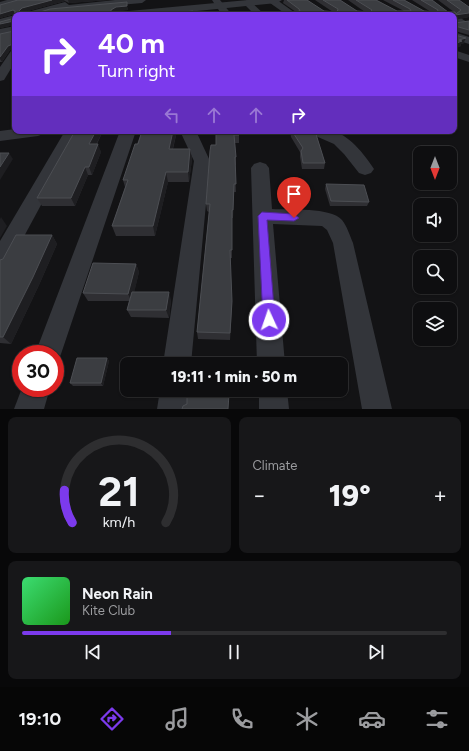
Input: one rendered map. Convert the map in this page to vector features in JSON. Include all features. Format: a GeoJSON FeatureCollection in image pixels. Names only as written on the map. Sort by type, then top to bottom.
{"type":"FeatureCollection","features":[{"type":"Feature","properties":{"kind":"street"},"geometry":{"type":"LineString","coordinates":[[0,5],[16,0]]}},
{"type":"Feature","properties":{"kind":"street"},"geometry":{"type":"LineString","coordinates":[[65,5],[76,0]]}},
{"type":"Feature","properties":{"kind":"street"},"geometry":{"type":"LineString","coordinates":[[40,12],[91,0]]}},
{"type":"Feature","properties":{"kind":"street"},"geometry":{"type":"LineString","coordinates":[[52,9],[142,0]]}},
{"type":"Feature","properties":{"kind":"street"},"geometry":{"type":"LineString","coordinates":[[273,0],[288,12]]}},
{"type":"Feature","properties":{"kind":"street"},"geometry":{"type":"LineString","coordinates":[[194,12],[218,3],[247,3],[277,0]]}},
{"type":"Feature","properties":{"kind":"street"},"geometry":{"type":"LineString","coordinates":[[123,12],[124,2]]}},
{"type":"Feature","properties":{"kind":"street"},"geometry":{"type":"LineString","coordinates":[[218,3],[225,12]]}},
{"type":"Feature","properties":{"kind":"street"},"geometry":{"type":"LineString","coordinates":[[247,3],[257,12]]}},
{"type":"Feature","properties":{"kind":"street"},"geometry":{"type":"LineString","coordinates":[[0,22],[12,19]]}},
{"type":"Feature","properties":{"kind":"street"},"geometry":{"type":"LineString","coordinates":[[0,33],[12,31]]}},
{"type":"Feature","properties":{"kind":"street"},"geometry":{"type":"LineString","coordinates":[[457,36],[469,41]]}},
{"type":"Feature","properties":{"kind":"street"},"geometry":{"type":"LineString","coordinates":[[457,54],[468,59]]}},
{"type":"Feature","properties":{"kind":"street"},"geometry":{"type":"LineString","coordinates":[[0,77],[12,58]]}},
{"type":"Feature","properties":{"kind":"street"},"geometry":{"type":"LineString","coordinates":[[0,81],[12,80]]}},
{"type":"Feature","properties":{"kind":"street"},"geometry":{"type":"LineString","coordinates":[[1,137],[20,134]]}},
{"type":"Feature","properties":{"kind":"street"},"geometry":{"type":"LineString","coordinates":[[0,260],[71,134]]}},
{"type":"Feature","properties":{"kind":"street"},"geometry":{"type":"LineString","coordinates":[[51,345],[127,134]]}},
{"type":"Feature","properties":{"kind":"street"},"geometry":{"type":"LineString","coordinates":[[178,357],[202,161],[189,134]]}},
{"type":"Feature","properties":{"kind":"street"},"geometry":{"type":"LineString","coordinates":[[326,134],[336,137],[342,141],[365,169]]}},
{"type":"Feature","properties":{"kind":"street"},"geometry":{"type":"LineString","coordinates":[[260,168],[271,357]]}},
{"type":"Feature","properties":{"kind":"street"},"geometry":{"type":"LineString","coordinates":[[262,216],[326,219],[336,225],[343,243],[377,409]]}},
{"type":"Feature","properties":{"kind":"street"},"geometry":{"type":"LineString","coordinates":[[29,409],[33,397]]}},
{"type":"Feature","properties":{"kind":"street"},"geometry":{"type":"LineString","coordinates":[[172,409],[173,397]]}},
{"type":"Feature","properties":{"kind":"street"},"geometry":{"type":"LineString","coordinates":[[273,397],[274,409]]}},
{"type":"Feature","properties":{"kind":"building"},"geometry":{"type":"Polygon","coordinates":[[[18,0],[52,0],[22,8],[15,12],[13,10],[0,14],[0,5],[18,0]]]}},
{"type":"Feature","properties":{"kind":"building"},"geometry":{"type":"Polygon","coordinates":[[[287,0],[307,0],[324,11],[337,12],[294,12],[300,11],[287,0]]]}},
{"type":"Feature","properties":{"kind":"building"},"geometry":{"type":"Polygon","coordinates":[[[323,0],[340,0],[357,11],[370,12],[337,12],[338,9],[323,0]]]}},
{"type":"Feature","properties":{"kind":"building"},"geometry":{"type":"Polygon","coordinates":[[[356,0],[376,0],[397,11],[411,11],[393,0],[404,0],[424,11],[437,12],[370,12],[372,10],[356,0]]]}},
{"type":"Feature","properties":{"kind":"building"},"geometry":{"type":"Polygon","coordinates":[[[421,0],[432,0],[448,12],[437,12],[438,10],[421,0]]]}},
{"type":"Feature","properties":{"kind":"building"},"geometry":{"type":"Polygon","coordinates":[[[447,0],[459,0],[469,7],[469,13],[457,15],[461,10],[447,0]]]}},
{"type":"Feature","properties":{"kind":"building"},"geometry":{"type":"Polygon","coordinates":[[[127,2],[127,6],[116,7],[111,10],[111,12],[40,12],[50,9],[127,2]]]}},
{"type":"Feature","properties":{"kind":"building"},"geometry":{"type":"Polygon","coordinates":[[[12,19],[12,21],[0,24],[0,22],[12,19]]]}},
{"type":"Feature","properties":{"kind":"building"},"geometry":{"type":"Polygon","coordinates":[[[469,21],[469,30],[457,27],[457,23],[469,21]]]}},
{"type":"Feature","properties":{"kind":"building"},"geometry":{"type":"Polygon","coordinates":[[[12,31],[12,44],[8,46],[0,57],[0,34],[12,31]]]}},
{"type":"Feature","properties":{"kind":"building"},"geometry":{"type":"Polygon","coordinates":[[[457,36],[466,38],[459,40],[462,41],[457,43],[457,36]]]}},
{"type":"Feature","properties":{"kind":"building"},"geometry":{"type":"Polygon","coordinates":[[[73,134],[94,134],[89,144],[98,144],[89,167],[85,167],[71,198],[37,198],[73,134]]]}},
{"type":"Feature","properties":{"kind":"building"},"geometry":{"type":"Polygon","coordinates":[[[141,134],[172,134],[169,149],[190,149],[188,172],[166,172],[153,226],[112,226],[128,180],[123,180],[135,144],[138,144],[141,134]]]}},
{"type":"Feature","properties":{"kind":"building"},"geometry":{"type":"Polygon","coordinates":[[[216,134],[239,134],[234,135],[236,184],[234,184],[232,210],[232,250],[230,250],[232,301],[230,333],[197,332],[210,204],[206,204],[210,151],[211,145],[216,145],[216,134]]]}},
{"type":"Feature","properties":{"kind":"building"},"geometry":{"type":"Polygon","coordinates":[[[294,134],[316,134],[325,163],[303,163],[301,151],[303,148],[294,134]]]}},
{"type":"Feature","properties":{"kind":"building"},"geometry":{"type":"Polygon","coordinates":[[[0,153],[9,153],[0,167],[0,153]]]}},
{"type":"Feature","properties":{"kind":"building"},"geometry":{"type":"Polygon","coordinates":[[[326,184],[364,185],[369,202],[331,201],[326,184]]]}},
{"type":"Feature","properties":{"kind":"building"},"geometry":{"type":"Polygon","coordinates":[[[16,235],[52,235],[3,337],[0,337],[0,260],[3,259],[16,235]]]}},
{"type":"Feature","properties":{"kind":"building"},"geometry":{"type":"Polygon","coordinates":[[[93,263],[136,264],[128,294],[83,293],[93,263]]]}},
{"type":"Feature","properties":{"kind":"building"},"geometry":{"type":"Polygon","coordinates":[[[132,292],[169,292],[166,310],[127,310],[132,292]]]}},
{"type":"Feature","properties":{"kind":"building"},"geometry":{"type":"Polygon","coordinates":[[[77,358],[107,358],[101,383],[70,383],[77,358]]]}},
{"type":"Feature","properties":{"kind":"building"},"geometry":{"type":"Polygon","coordinates":[[[187,397],[229,397],[228,409],[182,409],[183,406],[187,404],[187,397]]]}},
{"type":"Feature","properties":{"kind":"route"},"geometry":{"type":"LineString","coordinates":[[269,320],[262,216],[294,218]]}}]}
